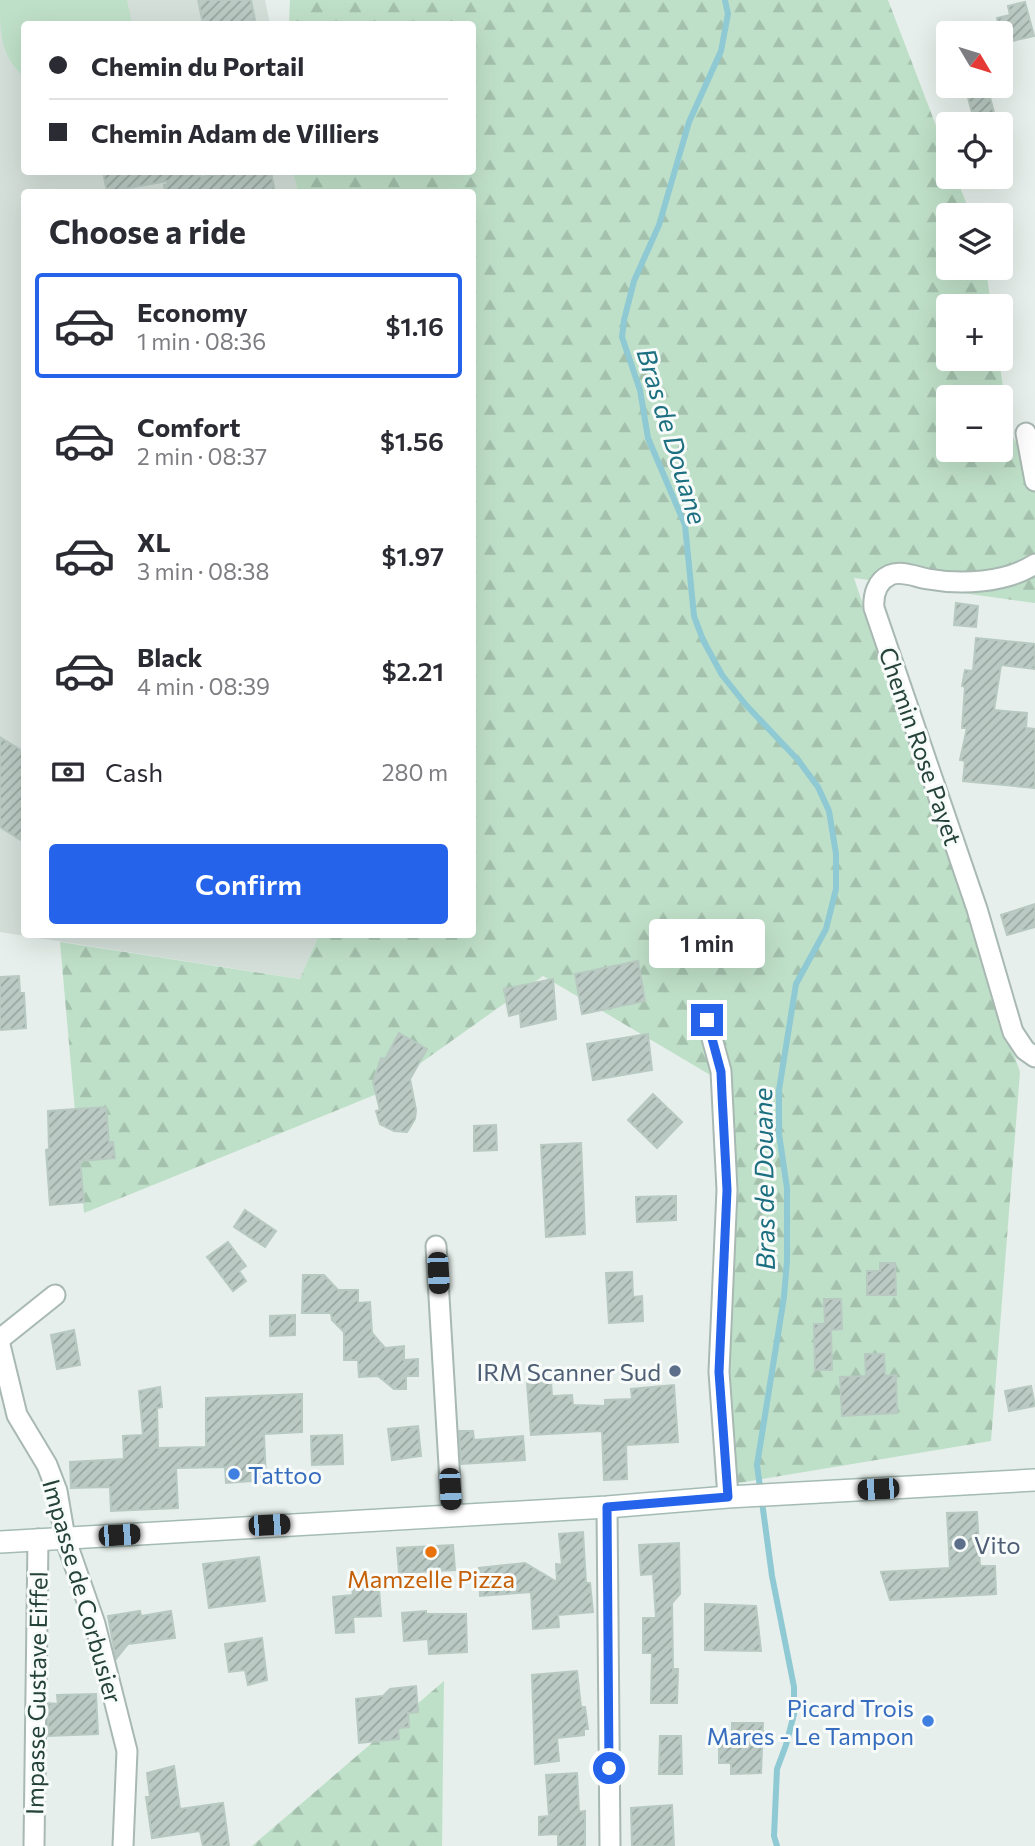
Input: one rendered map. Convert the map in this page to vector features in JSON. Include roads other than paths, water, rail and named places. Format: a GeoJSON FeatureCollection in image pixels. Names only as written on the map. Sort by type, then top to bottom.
{"type":"FeatureCollection","features":[{"type":"Feature","properties":{"kind":"main road"},"geometry":{"type":"LineString","coordinates":[[0,1542],[1035,1480]]}},
{"type":"Feature","properties":{"kind":"street"},"geometry":{"type":"LineString","coordinates":[[1026,433],[1035,481]]}},
{"type":"Feature","properties":{"kind":"street","name":"Chemin Rose Payet"},"geometry":{"type":"LineString","coordinates":[[1035,564],[1006,576],[954,582],[900,573],[890,574],[883,580],[873,598],[902,693],[977,909],[1013,1032],[1025,1050],[1035,1057]]}},
{"type":"Feature","properties":{"kind":"street"},"geometry":{"type":"LineString","coordinates":[[707,1020],[721,1072],[727,1190],[719,1372],[734,1497]]}},
{"type":"Feature","properties":{"kind":"street"},"geometry":{"type":"LineString","coordinates":[[436,1246],[452,1516]]}},
{"type":"Feature","properties":{"kind":"street"},"geometry":{"type":"LineString","coordinates":[[0,1339],[55,1295]]}},
{"type":"Feature","properties":{"kind":"street","name":"Impasse de Corbusier"},"geometry":{"type":"LineString","coordinates":[[0,1345],[18,1415],[47,1465],[57,1491],[65,1538],[95,1624],[127,1751],[122,1846]]}},
{"type":"Feature","properties":{"kind":"street"},"geometry":{"type":"LineString","coordinates":[[607,1507],[610,1846]]}},
{"type":"Feature","properties":{"kind":"street","name":"Impasse Gustave Eiffel"},"geometry":{"type":"LineString","coordinates":[[34,1846],[37,1539]]}},
{"type":"Feature","properties":{"kind":"waterway","name":"Bras de Douane"},"geometry":{"type":"LineString","coordinates":[[725,0],[728,14],[721,51],[689,122],[659,225],[634,281],[622,337],[640,390],[648,438],[685,525],[694,616],[703,640],[722,675],[746,705],[798,760],[818,787],[829,811],[836,854],[836,889],[826,929],[796,984],[779,1090],[779,1134],[787,1188],[787,1261],[784,1297],[757,1465],[772,1576],[794,1687],[794,1714],[777,1769],[774,1836],[777,1846]]}},
{"type":"Feature","properties":{"kind":"place","name":"IRM Scanner Sud"},"geometry":{"type":"Point","coordinates":[675,1371]}},
{"type":"Feature","properties":{"kind":"place","name":"Tattoo"},"geometry":{"type":"Point","coordinates":[234,1474]}},
{"type":"Feature","properties":{"kind":"place","name":"Vito"},"geometry":{"type":"Point","coordinates":[960,1544]}},
{"type":"Feature","properties":{"kind":"place","name":"Mamzelle Pizza"},"geometry":{"type":"Point","coordinates":[431,1552]}},
{"type":"Feature","properties":{"kind":"place","name":"Picard Trois Mares - Le Tampon"},"geometry":{"type":"Point","coordinates":[928,1721]}}]}
